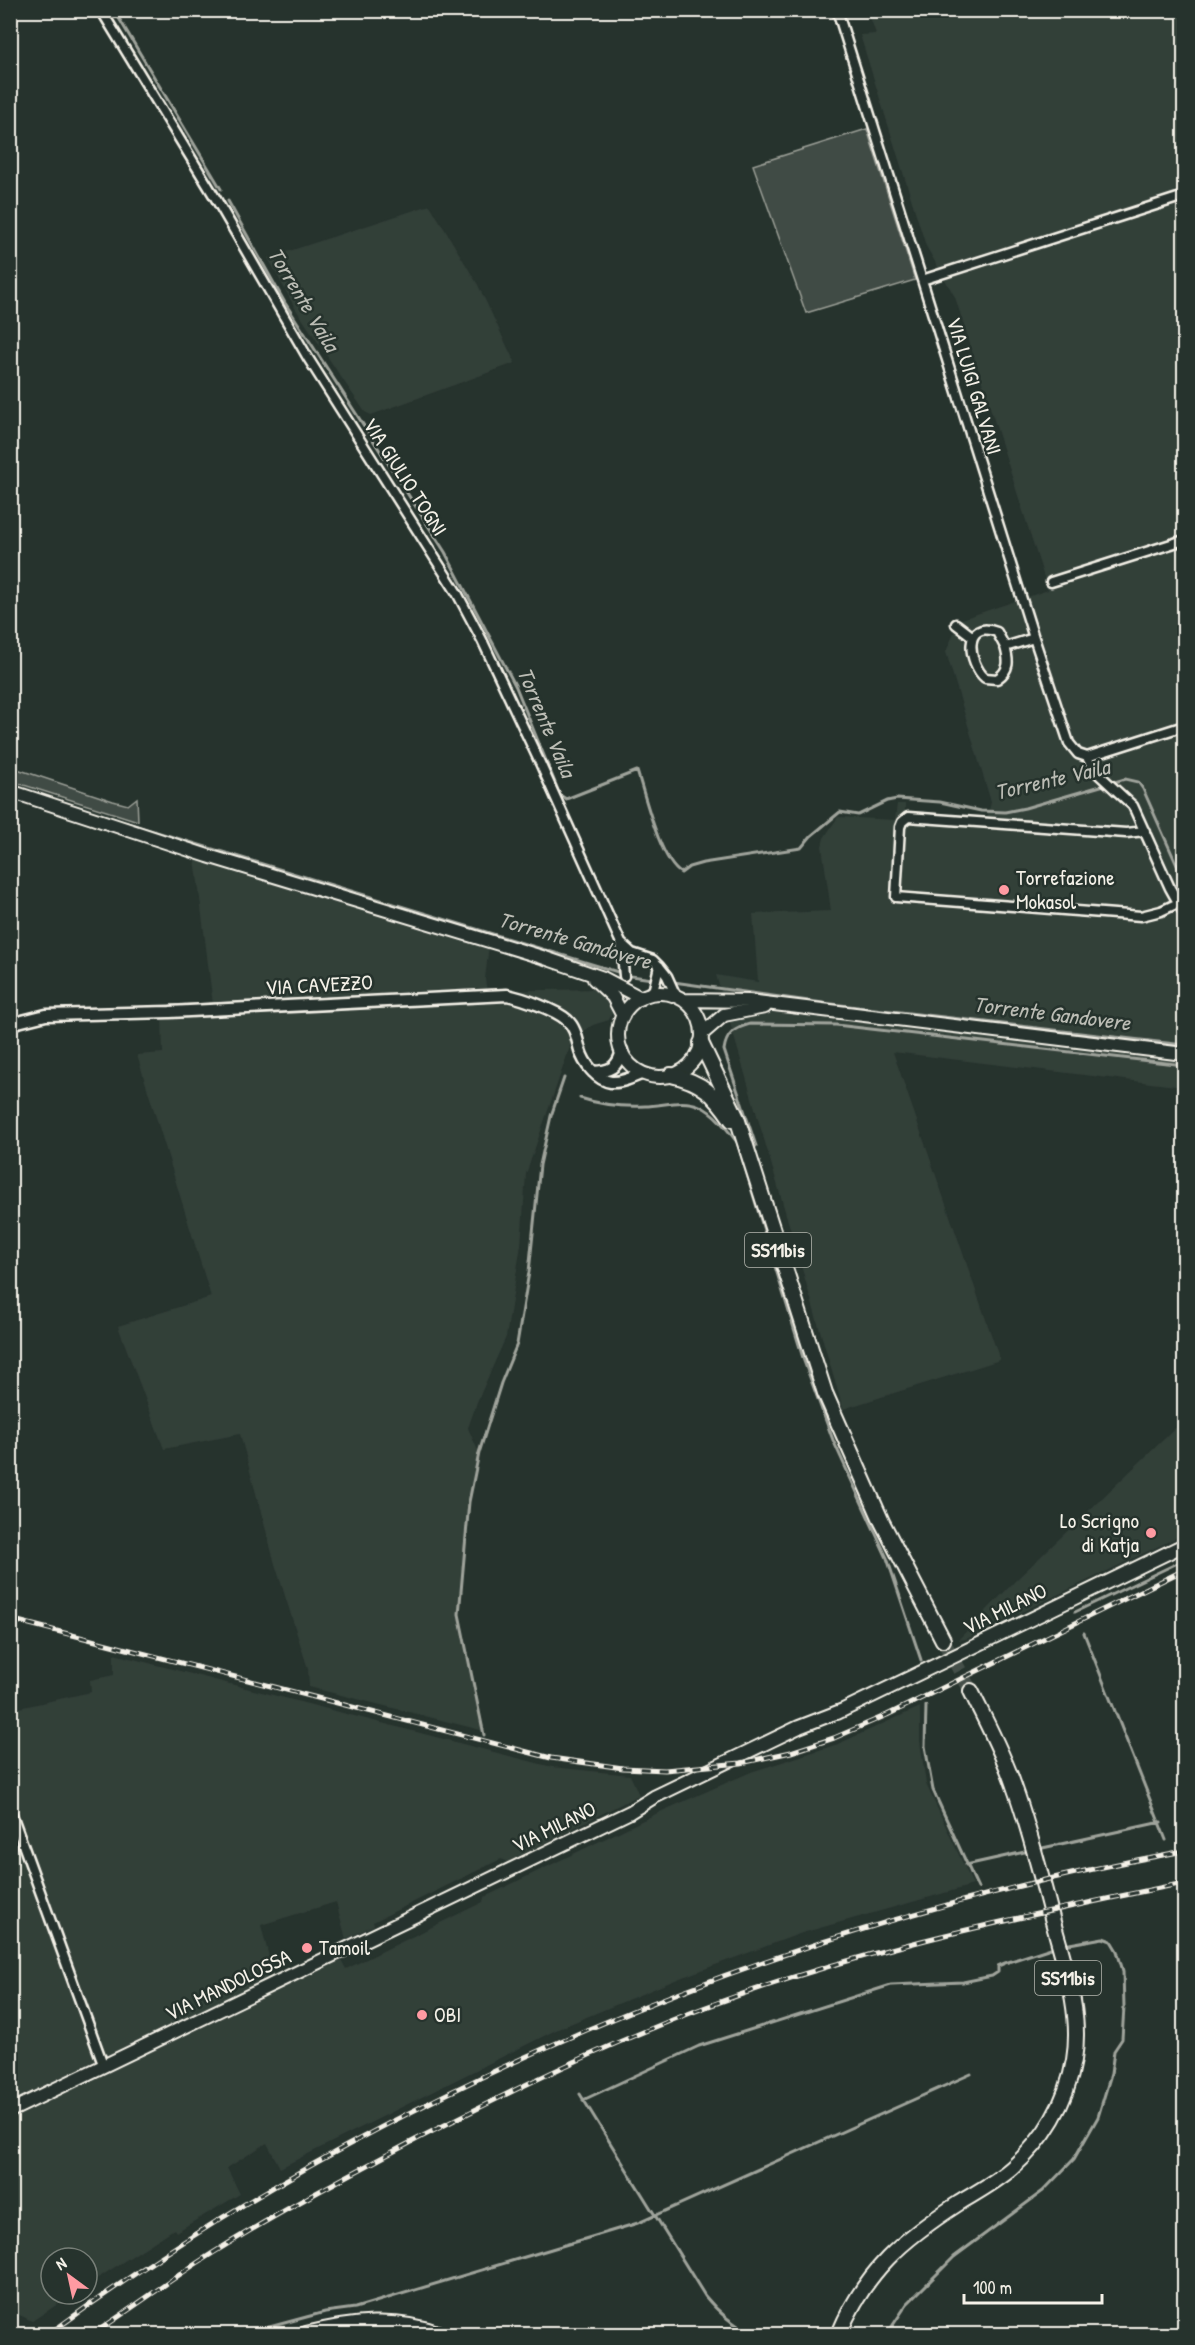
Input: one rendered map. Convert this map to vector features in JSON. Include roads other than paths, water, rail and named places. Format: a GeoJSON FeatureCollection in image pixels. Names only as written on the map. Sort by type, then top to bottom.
{"type":"FeatureCollection","features":[{"type":"Feature","properties":{"kind":"main road"},"geometry":{"type":"LineString","coordinates":[[10,791],[208,856],[421,919],[648,993],[749,1001],[1185,1054]]}},
{"type":"Feature","properties":{"kind":"main road"},"geometry":{"type":"LineString","coordinates":[[583,972],[613,997],[623,1016]]}},
{"type":"Feature","properties":{"kind":"main road"},"geometry":{"type":"LineString","coordinates":[[648,993],[630,1005],[623,1016],[618,1035],[628,1061],[643,1073],[652,1076],[671,1075],[689,1065],[696,1057],[702,1038],[715,1021],[724,1015],[778,1005]]}},
{"type":"Feature","properties":{"kind":"main road"},"geometry":{"type":"LineString","coordinates":[[678,995],[696,1013],[702,1038]]}},
{"type":"Feature","properties":{"kind":"main road","name":"SS11bis"},"geometry":{"type":"LineString","coordinates":[[702,1038],[737,1118],[825,1393],[882,1522],[943,1640]]}},
{"type":"Feature","properties":{"kind":"main road","name":"SS11bis"},"geometry":{"type":"LineString","coordinates":[[671,1075],[691,1079],[704,1087],[725,1110],[743,1141]]}},
{"type":"Feature","properties":{"kind":"main road","name":"VIA MILANO"},"geometry":{"type":"LineString","coordinates":[[494,1878],[759,1746],[843,1710],[1185,1545]]}},
{"type":"Feature","properties":{"kind":"main road","name":"SS11bis"},"geometry":{"type":"LineString","coordinates":[[839,2334],[856,2297],[898,2246],[934,2219],[1010,2170],[1040,2139],[1062,2101],[1074,2059],[1075,2016],[1072,1994],[1024,1815],[1001,1754],[970,1691]]}},
{"type":"Feature","properties":{"kind":"main road","name":"VIA MANDOLOSSA"},"geometry":{"type":"LineString","coordinates":[[10,2111],[494,1878]]}},
{"type":"Feature","properties":{"kind":"main road"},"geometry":{"type":"LineString","coordinates":[[306,2334],[364,2323],[402,2324],[440,2334]]}},
{"type":"Feature","properties":{"kind":"street","name":"VIA GIULIO TOGNI"},"geometry":{"type":"LineString","coordinates":[[101,10],[216,199],[285,321],[457,593],[536,753],[621,943],[624,976]]}},
{"type":"Feature","properties":{"kind":"street","name":"VIA LUIGI GALVANI"},"geometry":{"type":"LineString","coordinates":[[837,10],[1069,743],[1078,754],[1087,757],[1093,769],[1126,798],[1137,812],[1185,914]]}},
{"type":"Feature","properties":{"kind":"street"},"geometry":{"type":"LineString","coordinates":[[922,280],[1185,196]]}},
{"type":"Feature","properties":{"kind":"street"},"geometry":{"type":"LineString","coordinates":[[1051,582],[1185,540]]}},
{"type":"Feature","properties":{"kind":"street"},"geometry":{"type":"LineString","coordinates":[[956,624],[973,637]]}},
{"type":"Feature","properties":{"kind":"street"},"geometry":{"type":"LineString","coordinates":[[991,630],[997,632],[1005,647],[1009,664],[1006,670],[997,679],[985,678],[980,674],[973,658],[971,644],[973,637],[978,632],[991,630]]}},
{"type":"Feature","properties":{"kind":"street"},"geometry":{"type":"LineString","coordinates":[[1005,647],[1034,638]]}},
{"type":"Feature","properties":{"kind":"street"},"geometry":{"type":"LineString","coordinates":[[1087,757],[1185,726]]}},
{"type":"Feature","properties":{"kind":"street"},"geometry":{"type":"LineString","coordinates":[[1145,831],[1126,833],[908,817],[902,822],[900,828],[896,897],[1141,916],[1161,911],[1178,903]]}},
{"type":"Feature","properties":{"kind":"street"},"geometry":{"type":"LineString","coordinates":[[621,943],[632,953],[653,960],[678,995]]}},
{"type":"Feature","properties":{"kind":"street"},"geometry":{"type":"LineString","coordinates":[[648,993],[659,966]]}},
{"type":"Feature","properties":{"kind":"street","name":"VIA CAVEZZO"},"geometry":{"type":"LineString","coordinates":[[10,1024],[46,1015],[170,1012],[507,995],[567,1019],[573,1028],[580,1054],[593,1072]]}},
{"type":"Feature","properties":{"kind":"street"},"geometry":{"type":"LineString","coordinates":[[593,1072],[613,1069],[619,1063],[622,1050]]}},
{"type":"Feature","properties":{"kind":"street"},"geometry":{"type":"LineString","coordinates":[[593,1072],[613,1083],[643,1073]]}},
{"type":"Feature","properties":{"kind":"street"},"geometry":{"type":"LineString","coordinates":[[10,1809],[104,2067]]}},
{"type":"Feature","properties":{"kind":"waterway","name":"Torrente Vaila"},"geometry":{"type":"LineString","coordinates":[[114,10],[221,189]]}},
{"type":"Feature","properties":{"kind":"waterway","name":"Torrente Vaila"},"geometry":{"type":"LineString","coordinates":[[228,201],[285,303],[445,552],[516,687],[560,795],[566,799],[637,771],[660,842],[673,866],[681,873],[689,867],[703,863],[801,848],[811,836],[840,812],[858,815],[887,801],[897,799],[940,802],[981,811],[1005,812],[1125,779],[1138,782],[1143,789],[1184,881]]}},
{"type":"Feature","properties":{"kind":"waterway","name":"Torrente Gandovere"},"geometry":{"type":"LineString","coordinates":[[127,823],[631,976],[823,1003],[1184,1045]]}},
{"type":"Feature","properties":{"kind":"waterway"},"geometry":{"type":"LineString","coordinates":[[149,1007],[352,997]]}},
{"type":"Feature","properties":{"kind":"waterway"},"geometry":{"type":"LineString","coordinates":[[756,1146],[724,1050],[732,1032],[750,1024],[836,1025],[1184,1065]]}},
{"type":"Feature","properties":{"kind":"waterway"},"geometry":{"type":"LineString","coordinates":[[484,1735],[459,1614],[469,1502],[479,1453],[501,1383],[517,1344],[529,1272],[540,1165],[551,1116],[564,1078]]}},
{"type":"Feature","properties":{"kind":"waterway"},"geometry":{"type":"LineString","coordinates":[[580,1098],[620,1106],[652,1106],[679,1102],[693,1104],[716,1117],[737,1142],[804,1361],[833,1440],[887,1558],[921,1660]]}},
{"type":"Feature","properties":{"kind":"waterway"},"geometry":{"type":"LineString","coordinates":[[1075,1612],[1184,1560]]}},
{"type":"Feature","properties":{"kind":"waterway"},"geometry":{"type":"LineString","coordinates":[[1084,1633],[1166,1840]]}},
{"type":"Feature","properties":{"kind":"waterway"},"geometry":{"type":"LineString","coordinates":[[926,1706],[925,1746],[933,1790],[978,1888]]}},
{"type":"Feature","properties":{"kind":"waterway"},"geometry":{"type":"LineString","coordinates":[[1038,1849],[1161,1822]]}},
{"type":"Feature","properties":{"kind":"waterway"},"geometry":{"type":"LineString","coordinates":[[966,1865],[1029,1851]]}},
{"type":"Feature","properties":{"kind":"waterway"},"geometry":{"type":"LineString","coordinates":[[1179,1911],[1184,1921]]}},
{"type":"Feature","properties":{"kind":"waterway"},"geometry":{"type":"LineString","coordinates":[[887,2334],[907,2304],[954,2257],[1043,2191],[1074,2159],[1098,2117],[1111,2074],[1114,2051],[1122,2039],[1123,1971],[1117,1951],[1111,1941],[1103,1938],[1064,1945]]}},
{"type":"Feature","properties":{"kind":"waterway"},"geometry":{"type":"LineString","coordinates":[[583,2100],[699,2046],[891,1985],[963,1982],[992,1976],[998,1972],[998,1966],[1054,1947]]}},
{"type":"Feature","properties":{"kind":"waterway"},"geometry":{"type":"LineString","coordinates":[[234,2332],[262,2329],[325,2312],[355,2308],[638,2223],[971,2074]]}},
{"type":"Feature","properties":{"kind":"waterway"},"geometry":{"type":"LineString","coordinates":[[580,2094],[705,2296],[726,2318],[752,2334]]}},
{"type":"Feature","properties":{"kind":"tunnel"},"geometry":{"type":"LineString","coordinates":[[943,1640],[971,1691]]}},
{"type":"Feature","properties":{"kind":"railway"},"geometry":{"type":"LineString","coordinates":[[10,1619],[551,1758],[623,1768],[665,1770],[741,1763],[791,1752],[834,1738],[887,1715],[1184,1570]]}},
{"type":"Feature","properties":{"kind":"railway"},"geometry":{"type":"LineString","coordinates":[[49,2334],[177,2246],[310,2166],[448,2093],[590,2029],[735,1972],[882,1923],[1032,1883],[1184,1851]]}},
{"type":"Feature","properties":{"kind":"railway"},"geometry":{"type":"LineString","coordinates":[[93,2334],[197,2263],[308,2198],[503,2096],[643,2032],[774,1983],[910,1944],[978,1927],[1184,1883]]}},
{"type":"Feature","properties":{"kind":"place","name":"Torrefazione Mokasol"},"geometry":{"type":"Point","coordinates":[1004,890]}},
{"type":"Feature","properties":{"kind":"place","name":"Lo Scrigno di Katja"},"geometry":{"type":"Point","coordinates":[1151,1533]}},
{"type":"Feature","properties":{"kind":"place","name":"Tamoil"},"geometry":{"type":"Point","coordinates":[307,1948]}},
{"type":"Feature","properties":{"kind":"place","name":"OBI"},"geometry":{"type":"Point","coordinates":[422,2015]}}]}
